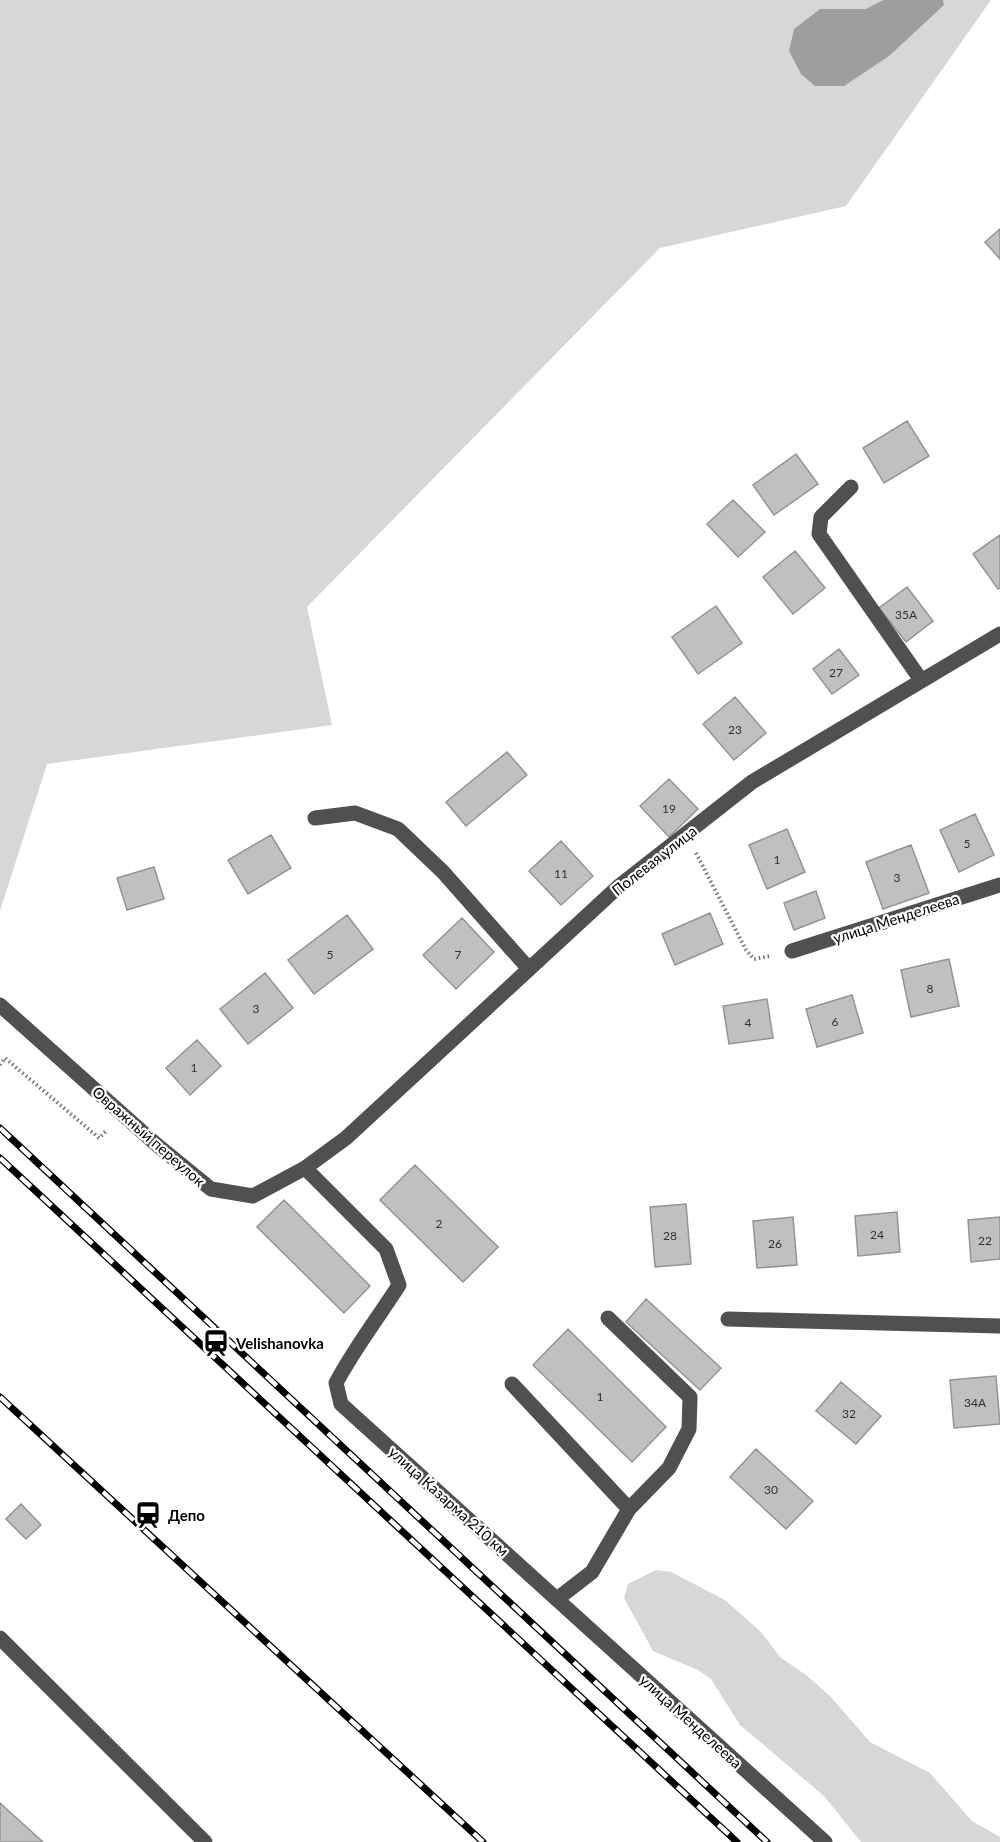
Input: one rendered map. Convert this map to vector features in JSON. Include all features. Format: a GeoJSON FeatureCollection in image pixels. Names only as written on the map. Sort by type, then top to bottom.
{"type":"FeatureCollection","features":[{"type":"Feature","properties":{"kind":"street"},"geometry":{"type":"LineString","coordinates":[[851,488],[821,517],[819,534],[921,680]]}},
{"type":"Feature","properties":{"kind":"street","name":"Полевая улица"},"geometry":{"type":"LineString","coordinates":[[346,1138],[618,887],[752,782],[1000,634]]}},
{"type":"Feature","properties":{"kind":"street"},"geometry":{"type":"LineString","coordinates":[[315,818],[355,813],[398,828],[443,872],[529,969]]}},
{"type":"Feature","properties":{"kind":"street","name":"улица Менделеева"},"geometry":{"type":"LineString","coordinates":[[792,951],[1000,885]]}},
{"type":"Feature","properties":{"kind":"street","name":"Овражный переулок"},"geometry":{"type":"LineString","coordinates":[[0,1005],[157,1145],[211,1189],[253,1196],[305,1168],[346,1138]]}},
{"type":"Feature","properties":{"kind":"street","name":"улица Казарма 210 км"},"geometry":{"type":"LineString","coordinates":[[305,1168],[386,1249],[399,1285],[350,1357],[336,1383],[341,1404],[557,1599]]}},
{"type":"Feature","properties":{"kind":"street"},"geometry":{"type":"LineString","coordinates":[[557,1599],[592,1572],[629,1509],[669,1468],[689,1430],[690,1397],[608,1318]]}},
{"type":"Feature","properties":{"kind":"street"},"geometry":{"type":"LineString","coordinates":[[728,1319],[1000,1326]]}},
{"type":"Feature","properties":{"kind":"street"},"geometry":{"type":"LineString","coordinates":[[512,1384],[629,1509]]}},
{"type":"Feature","properties":{"kind":"street","name":"улица Менделеева"},"geometry":{"type":"LineString","coordinates":[[557,1599],[825,1842]]}},
{"type":"Feature","properties":{"kind":"street"},"geometry":{"type":"LineString","coordinates":[[0,1638],[205,1842]]}},
{"type":"Feature","properties":{"kind":"path"},"geometry":{"type":"LineString","coordinates":[[686,834],[746,950],[754,959],[792,951]]}},
{"type":"Feature","properties":{"kind":"path"},"geometry":{"type":"LineString","coordinates":[[0,1065],[5,1058],[99,1138]]}},
{"type":"Feature","properties":{"kind":"shaded area"},"geometry":{"type":"Polygon","coordinates":[[[0,0],[991,0],[846,206],[660,248],[307,607],[332,725],[47,764],[0,911],[0,0]]]}},
{"type":"Feature","properties":{"kind":"shaded area"},"geometry":{"type":"Polygon","coordinates":[[[883,0],[943,0],[944,5],[889,56],[844,86],[815,86],[801,74],[789,51],[794,29],[820,9],[866,9],[883,0]]]}},
{"type":"Feature","properties":{"kind":"shaded area"},"geometry":{"type":"Polygon","coordinates":[[[656,1570],[671,1572],[725,1600],[761,1632],[780,1657],[830,1696],[870,1742],[930,1773],[972,1821],[1000,1837],[1000,1842],[861,1842],[824,1796],[740,1725],[711,1679],[698,1670],[653,1651],[624,1598],[628,1584],[656,1570]]]}},
{"type":"Feature","properties":{"kind":"building"},"geometry":{"type":"Polygon","coordinates":[[[1000,229],[1000,259],[985,242],[1000,229]]]}},
{"type":"Feature","properties":{"kind":"building"},"geometry":{"type":"Polygon","coordinates":[[[907,421],[929,456],[884,483],[863,448],[907,421]]]}},
{"type":"Feature","properties":{"kind":"building"},"geometry":{"type":"Polygon","coordinates":[[[796,454],[818,484],[774,515],[753,485],[796,454]]]}},
{"type":"Feature","properties":{"kind":"building"},"geometry":{"type":"Polygon","coordinates":[[[733,500],[765,532],[738,557],[707,524],[733,500]]]}},
{"type":"Feature","properties":{"kind":"building"},"geometry":{"type":"Polygon","coordinates":[[[1000,535],[1000,588],[998,589],[973,554],[1000,535]]]}},
{"type":"Feature","properties":{"kind":"building"},"geometry":{"type":"Polygon","coordinates":[[[795,551],[825,588],[793,614],[763,577],[795,551]]]}},
{"type":"Feature","properties":{"kind":"building"},"geometry":{"type":"Polygon","coordinates":[[[907,587],[933,621],[906,642],[879,608],[907,587]]]}},
{"type":"Feature","properties":{"kind":"building"},"geometry":{"type":"Polygon","coordinates":[[[716,606],[742,643],[698,674],[672,637],[716,606]]]}},
{"type":"Feature","properties":{"kind":"building"},"geometry":{"type":"Polygon","coordinates":[[[839,649],[859,675],[832,694],[813,669],[839,649]]]}},
{"type":"Feature","properties":{"kind":"building"},"geometry":{"type":"Polygon","coordinates":[[[735,697],[766,733],[734,760],[703,724],[735,697]]]}},
{"type":"Feature","properties":{"kind":"building"},"geometry":{"type":"Polygon","coordinates":[[[507,752],[527,775],[466,826],[446,802],[507,752]]]}},
{"type":"Feature","properties":{"kind":"building"},"geometry":{"type":"Polygon","coordinates":[[[669,779],[698,809],[669,837],[640,806],[669,779]]]}},
{"type":"Feature","properties":{"kind":"building"},"geometry":{"type":"Polygon","coordinates":[[[975,814],[994,855],[959,872],[940,830],[975,814]]]}},
{"type":"Feature","properties":{"kind":"building"},"geometry":{"type":"Polygon","coordinates":[[[787,829],[805,872],[767,889],[749,845],[787,829]]]}},
{"type":"Feature","properties":{"kind":"building"},"geometry":{"type":"Polygon","coordinates":[[[271,835],[291,868],[248,894],[228,860],[271,835]]]}},
{"type":"Feature","properties":{"kind":"building"},"geometry":{"type":"Polygon","coordinates":[[[561,841],[593,876],[561,905],[529,871],[561,841]]]}},
{"type":"Feature","properties":{"kind":"building"},"geometry":{"type":"Polygon","coordinates":[[[911,845],[929,893],[883,909],[866,862],[911,845]]]}},
{"type":"Feature","properties":{"kind":"building"},"geometry":{"type":"Polygon","coordinates":[[[154,867],[164,899],[127,910],[117,878],[154,867]]]}},
{"type":"Feature","properties":{"kind":"building"},"geometry":{"type":"Polygon","coordinates":[[[816,891],[825,918],[794,930],[784,903],[816,891]]]}},
{"type":"Feature","properties":{"kind":"building"},"geometry":{"type":"Polygon","coordinates":[[[710,913],[723,944],[675,965],[662,934],[710,913]]]}},
{"type":"Feature","properties":{"kind":"building"},"geometry":{"type":"Polygon","coordinates":[[[347,915],[373,949],[314,994],[288,960],[347,915]]]}},
{"type":"Feature","properties":{"kind":"building"},"geometry":{"type":"Polygon","coordinates":[[[462,918],[494,952],[456,989],[423,955],[462,918]]]}},
{"type":"Feature","properties":{"kind":"building"},"geometry":{"type":"Polygon","coordinates":[[[949,959],[959,1006],[911,1017],[901,970],[949,959]]]}},
{"type":"Feature","properties":{"kind":"building"},"geometry":{"type":"Polygon","coordinates":[[[265,973],[293,1008],[248,1044],[220,1009],[265,973]]]}},
{"type":"Feature","properties":{"kind":"building"},"geometry":{"type":"Polygon","coordinates":[[[852,995],[863,1033],[817,1047],[806,1009],[852,995]]]}},
{"type":"Feature","properties":{"kind":"building"},"geometry":{"type":"Polygon","coordinates":[[[767,999],[773,1038],[729,1044],[723,1006],[767,999]]]}},
{"type":"Feature","properties":{"kind":"building"},"geometry":{"type":"Polygon","coordinates":[[[197,1040],[221,1066],[190,1095],[166,1068],[197,1040]]]}},
{"type":"Feature","properties":{"kind":"building"},"geometry":{"type":"Polygon","coordinates":[[[415,1165],[498,1247],[463,1282],[380,1200],[415,1165]]]}},
{"type":"Feature","properties":{"kind":"building"},"geometry":{"type":"Polygon","coordinates":[[[284,1200],[370,1286],[344,1313],[257,1227],[284,1200]]]}},
{"type":"Feature","properties":{"kind":"building"},"geometry":{"type":"Polygon","coordinates":[[[686,1204],[691,1264],[655,1267],[650,1207],[686,1204]]]}},
{"type":"Feature","properties":{"kind":"building"},"geometry":{"type":"Polygon","coordinates":[[[897,1212],[900,1252],[858,1256],[855,1216],[897,1212]]]}},
{"type":"Feature","properties":{"kind":"building"},"geometry":{"type":"Polygon","coordinates":[[[793,1217],[797,1265],[757,1268],[753,1221],[793,1217]]]}},
{"type":"Feature","properties":{"kind":"building"},"geometry":{"type":"Polygon","coordinates":[[[1000,1217],[1000,1259],[971,1262],[968,1220],[1000,1217]]]}},
{"type":"Feature","properties":{"kind":"building"},"geometry":{"type":"Polygon","coordinates":[[[646,1299],[721,1368],[700,1390],[626,1322],[646,1299]]]}},
{"type":"Feature","properties":{"kind":"building"},"geometry":{"type":"Polygon","coordinates":[[[568,1329],[666,1427],[632,1462],[533,1365],[568,1329]]]}},
{"type":"Feature","properties":{"kind":"building"},"geometry":{"type":"Polygon","coordinates":[[[996,1376],[1000,1424],[954,1428],[950,1380],[996,1376]]]}},
{"type":"Feature","properties":{"kind":"building"},"geometry":{"type":"Polygon","coordinates":[[[841,1382],[881,1416],[856,1444],[816,1411],[841,1382]]]}},
{"type":"Feature","properties":{"kind":"building"},"geometry":{"type":"Polygon","coordinates":[[[756,1449],[813,1501],[786,1529],[730,1477],[756,1449]]]}},
{"type":"Feature","properties":{"kind":"building"},"geometry":{"type":"Polygon","coordinates":[[[21,1504],[41,1525],[26,1539],[6,1519],[21,1504]]]}},
{"type":"Feature","properties":{"kind":"building"},"geometry":{"type":"Polygon","coordinates":[[[0,1803],[43,1842],[0,1842],[0,1803]]]}},
{"type":"Feature","properties":{"kind":"railway"},"geometry":{"type":"LineString","coordinates":[[0,1128],[767,1842]]}},
{"type":"Feature","properties":{"kind":"railway"},"geometry":{"type":"LineString","coordinates":[[0,1158],[737,1842]]}},
{"type":"Feature","properties":{"kind":"railway"},"geometry":{"type":"LineString","coordinates":[[0,1397],[483,1842]]}},
{"type":"Feature","properties":{"kind":"place","name":"Velishanovka"},"geometry":{"type":"Point","coordinates":[216,1343]}},
{"type":"Feature","properties":{"kind":"place","name":"Депо"},"geometry":{"type":"Point","coordinates":[148,1515]}}]}
